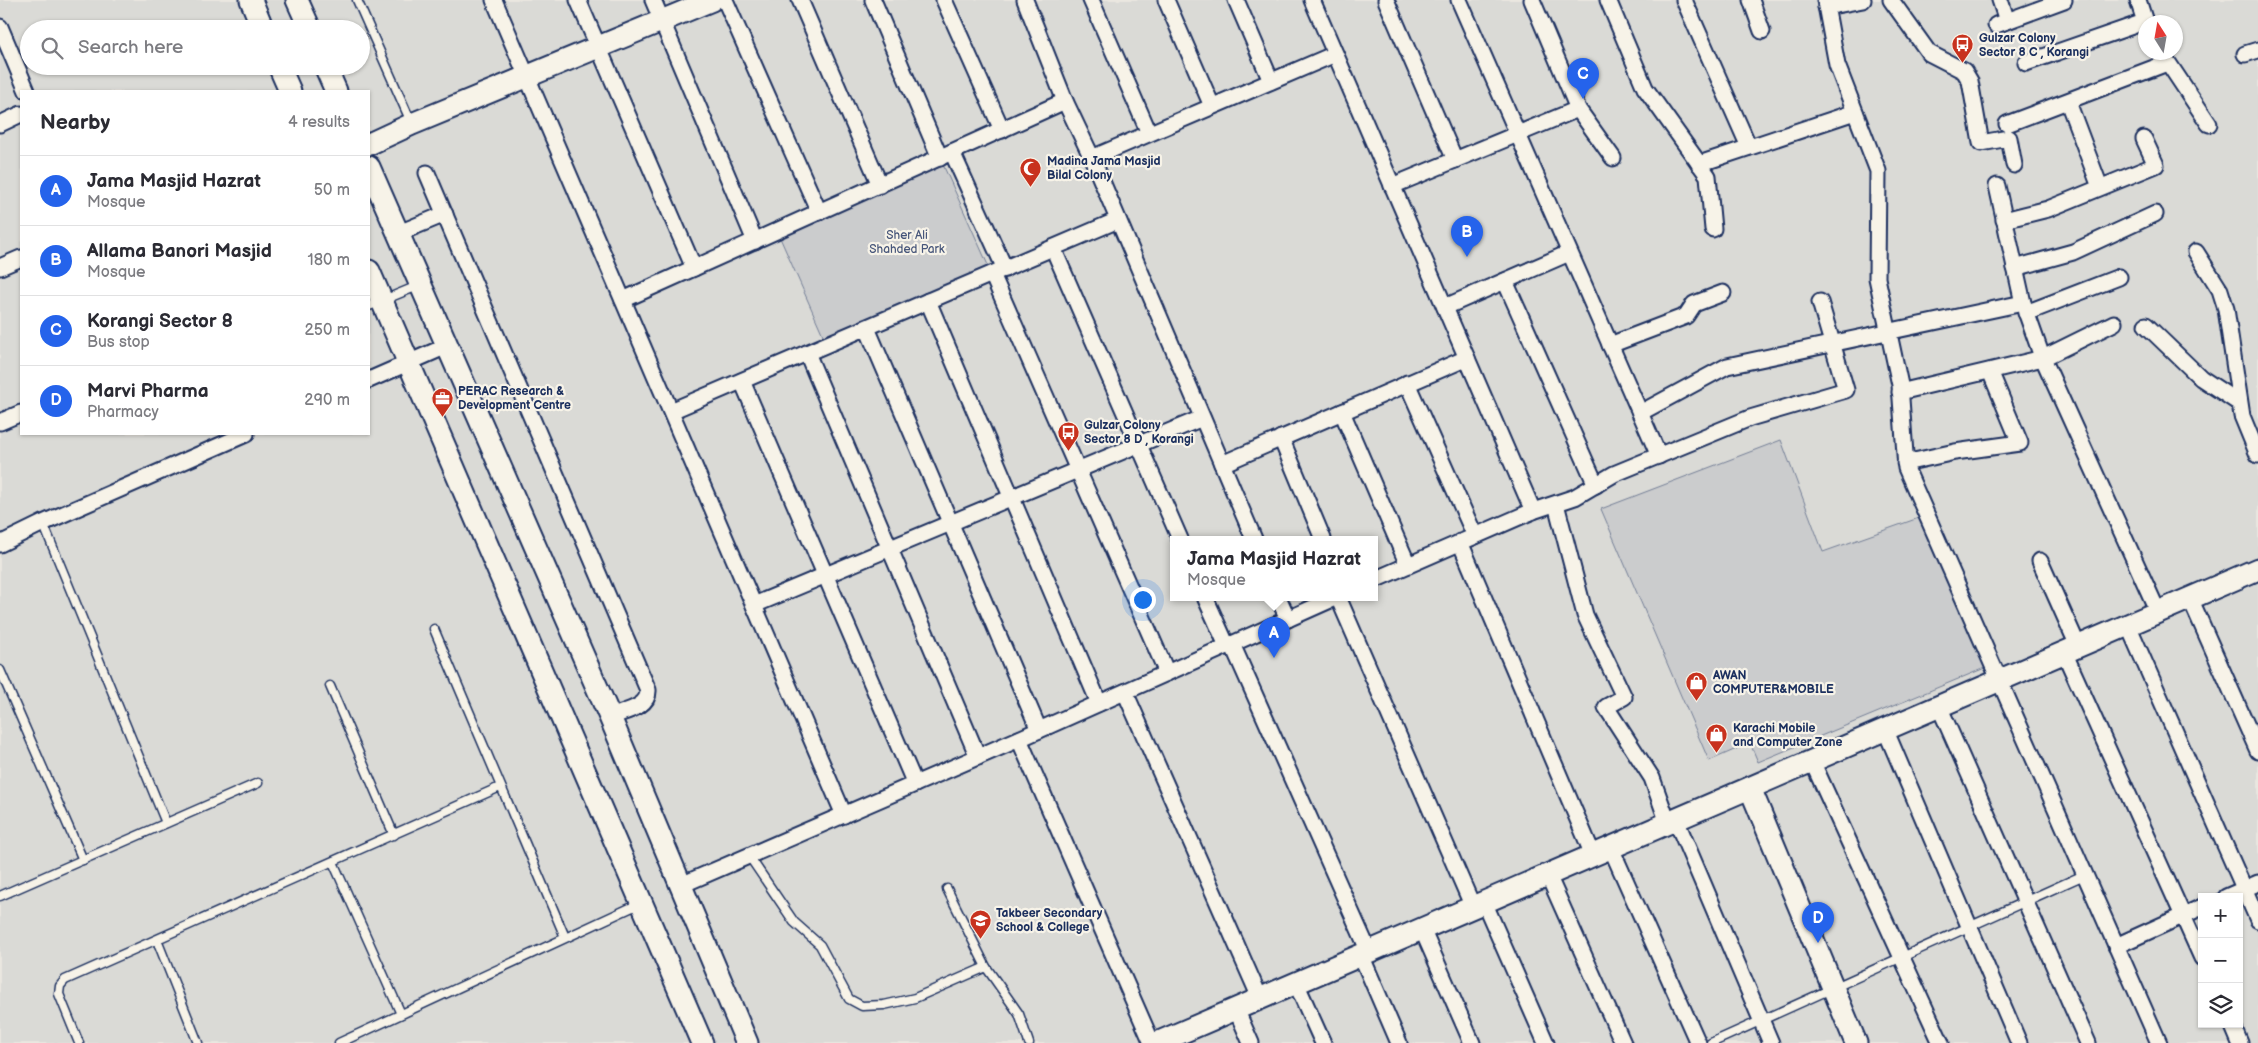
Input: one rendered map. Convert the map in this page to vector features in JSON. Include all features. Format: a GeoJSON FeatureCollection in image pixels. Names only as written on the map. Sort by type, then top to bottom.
{"type":"FeatureCollection","features":[{"type":"Feature","properties":{"kind":"street"},"geometry":{"type":"LineString","coordinates":[[251,0],[259,20]]}},
{"type":"Feature","properties":{"kind":"street"},"geometry":{"type":"LineString","coordinates":[[297,0],[306,20]]}},
{"type":"Feature","properties":{"kind":"street"},"geometry":{"type":"LineString","coordinates":[[494,0],[844,814]]}},
{"type":"Feature","properties":{"kind":"street"},"geometry":{"type":"LineString","coordinates":[[578,0],[694,268]]}},
{"type":"Feature","properties":{"kind":"street"},"geometry":{"type":"LineString","coordinates":[[653,0],[755,241]]}},
{"type":"Feature","properties":{"kind":"street"},"geometry":{"type":"LineString","coordinates":[[389,135],[598,46],[712,0]]}},
{"type":"Feature","properties":{"kind":"street"},"geometry":{"type":"LineString","coordinates":[[725,0],[819,212]]}},
{"type":"Feature","properties":{"kind":"street"},"geometry":{"type":"LineString","coordinates":[[800,0],[880,185]]}},
{"type":"Feature","properties":{"kind":"street"},"geometry":{"type":"LineString","coordinates":[[873,0],[998,271],[1078,470],[1167,673]]}},
{"type":"Feature","properties":{"kind":"street"},"geometry":{"type":"LineString","coordinates":[[944,0],[1002,130]]}},
{"type":"Feature","properties":{"kind":"street"},"geometry":{"type":"LineString","coordinates":[[1025,0],[1065,101],[1092,158],[1253,536]]}},
{"type":"Feature","properties":{"kind":"street"},"geometry":{"type":"LineString","coordinates":[[1091,0],[1149,133]]}},
{"type":"Feature","properties":{"kind":"street"},"geometry":{"type":"LineString","coordinates":[[1166,0],[1212,106]]}},
{"type":"Feature","properties":{"kind":"street"},"geometry":{"type":"LineString","coordinates":[[1236,0],[1271,81]]}},
{"type":"Feature","properties":{"kind":"street"},"geometry":{"type":"LineString","coordinates":[[1312,0],[1533,511]]}},
{"type":"Feature","properties":{"kind":"street"},"geometry":{"type":"LineString","coordinates":[[1386,0],[1455,160]]}},
{"type":"Feature","properties":{"kind":"street"},"geometry":{"type":"LineString","coordinates":[[1459,0],[1659,456]]}},
{"type":"Feature","properties":{"kind":"street"},"geometry":{"type":"LineString","coordinates":[[1532,0],[1578,109],[1613,158]]}},
{"type":"Feature","properties":{"kind":"street"},"geometry":{"type":"LineString","coordinates":[[1608,0],[1645,88],[1708,176],[1713,229]]}},
{"type":"Feature","properties":{"kind":"street"},"geometry":{"type":"LineString","coordinates":[[1684,0],[1749,148]]}},
{"type":"Feature","properties":{"kind":"street"},"geometry":{"type":"LineString","coordinates":[[1750,0],[1762,31]]}},
{"type":"Feature","properties":{"kind":"street"},"geometry":{"type":"LineString","coordinates":[[1863,0],[1825,4],[1838,65],[1878,171],[1877,278],[1900,392],[1905,463],[2159,1043]]}},
{"type":"Feature","properties":{"kind":"street"},"geometry":{"type":"LineString","coordinates":[[1891,0],[1929,52],[1964,71],[1970,81],[1981,143],[2009,138],[2014,165]]}},
{"type":"Feature","properties":{"kind":"street"},"geometry":{"type":"LineString","coordinates":[[2000,0],[2002,23],[2064,0]]}},
{"type":"Feature","properties":{"kind":"street"},"geometry":{"type":"LineString","coordinates":[[2138,0],[2142,15]]}},
{"type":"Feature","properties":{"kind":"street"},"geometry":{"type":"LineString","coordinates":[[2026,63],[2138,26]]}},
{"type":"Feature","properties":{"kind":"street"},"geometry":{"type":"LineString","coordinates":[[0,27],[20,74]]}},
{"type":"Feature","properties":{"kind":"street"},"geometry":{"type":"LineString","coordinates":[[1092,158],[1335,54]]}},
{"type":"Feature","properties":{"kind":"street"},"geometry":{"type":"LineString","coordinates":[[2008,124],[2068,102],[2160,60]]}},
{"type":"Feature","properties":{"kind":"street"},"geometry":{"type":"LineString","coordinates":[[2165,60],[2209,124]]}},
{"type":"Feature","properties":{"kind":"street"},"geometry":{"type":"LineString","coordinates":[[20,75],[27,90]]}},
{"type":"Feature","properties":{"kind":"street"},"geometry":{"type":"LineString","coordinates":[[284,75],[290,90]]}},
{"type":"Feature","properties":{"kind":"street"},"geometry":{"type":"LineString","coordinates":[[330,75],[336,90]]}},
{"type":"Feature","properties":{"kind":"street"},"geometry":{"type":"LineString","coordinates":[[623,300],[1065,101]]}},
{"type":"Feature","properties":{"kind":"street"},"geometry":{"type":"LineString","coordinates":[[2068,102],[2100,187]]}},
{"type":"Feature","properties":{"kind":"street"},"geometry":{"type":"LineString","coordinates":[[1392,186],[1578,109]]}},
{"type":"Feature","properties":{"kind":"street"},"geometry":{"type":"LineString","coordinates":[[1699,164],[1855,112]]}},
{"type":"Feature","properties":{"kind":"street"},"geometry":{"type":"LineString","coordinates":[[0,124],[20,114]]}},
{"type":"Feature","properties":{"kind":"street"},"geometry":{"type":"LineString","coordinates":[[2004,220],[2048,209],[2156,165],[2144,139]]}},
{"type":"Feature","properties":{"kind":"street"},"geometry":{"type":"LineString","coordinates":[[370,168],[423,223],[648,690],[649,697],[644,703],[616,715]]}},
{"type":"Feature","properties":{"kind":"street"},"geometry":{"type":"LineString","coordinates":[[427,173],[423,223],[422,284],[449,345],[478,420],[616,715],[679,886],[746,1043]]}},
{"type":"Feature","properties":{"kind":"street"},"geometry":{"type":"LineString","coordinates":[[1997,186],[2024,308],[2043,358],[2158,612]]}},
{"type":"Feature","properties":{"kind":"street"},"geometry":{"type":"LineString","coordinates":[[2015,268],[2074,252],[2155,214]]}},
{"type":"Feature","properties":{"kind":"street"},"geometry":{"type":"LineString","coordinates":[[671,411],[1118,220]]}},
{"type":"Feature","properties":{"kind":"street"},"geometry":{"type":"LineString","coordinates":[[1053,248],[1179,536]]}},
{"type":"Feature","properties":{"kind":"street"},"geometry":{"type":"LineString","coordinates":[[2196,252],[2220,290],[2226,310],[2239,403],[2247,431],[2258,455]]}},
{"type":"Feature","properties":{"kind":"street"},"geometry":{"type":"LineString","coordinates":[[1444,307],[1569,253]]}},
{"type":"Feature","properties":{"kind":"street"},"geometry":{"type":"LineString","coordinates":[[0,267],[20,258]]}},
{"type":"Feature","properties":{"kind":"street"},"geometry":{"type":"LineString","coordinates":[[370,276],[375,304],[409,362],[702,1043]]}},
{"type":"Feature","properties":{"kind":"street"},"geometry":{"type":"LineString","coordinates":[[1640,413],[1727,366],[1889,332],[2024,308],[2120,278]]}},
{"type":"Feature","properties":{"kind":"street"},"geometry":{"type":"LineString","coordinates":[[1505,280],[1596,485]]}},
{"type":"Feature","properties":{"kind":"street"},"geometry":{"type":"LineString","coordinates":[[1610,345],[1686,316],[1694,304],[1723,293]]}},
{"type":"Feature","properties":{"kind":"street"},"geometry":{"type":"LineString","coordinates":[[928,301],[1099,704]]}},
{"type":"Feature","properties":{"kind":"street"},"geometry":{"type":"LineString","coordinates":[[1378,578],[1533,511],[1576,497],[1614,474],[1750,418],[1846,390],[1820,302]]}},
{"type":"Feature","properties":{"kind":"street"},"geometry":{"type":"LineString","coordinates":[[1900,392],[2043,358],[2114,323]]}},
{"type":"Feature","properties":{"kind":"street"},"geometry":{"type":"LineString","coordinates":[[2146,325],[2202,378],[2239,403]]}},
{"type":"Feature","properties":{"kind":"street"},"geometry":{"type":"LineString","coordinates":[[867,328],[1039,730]]}},
{"type":"Feature","properties":{"kind":"street"},"geometry":{"type":"LineString","coordinates":[[370,380],[449,345]]}},
{"type":"Feature","properties":{"kind":"street"},"geometry":{"type":"LineString","coordinates":[[807,353],[978,757]]}},
{"type":"Feature","properties":{"kind":"street"},"geometry":{"type":"LineString","coordinates":[[1222,464],[1467,358]]}},
{"type":"Feature","properties":{"kind":"street"},"geometry":{"type":"LineString","coordinates":[[1905,463],[1955,452],[2020,443],[1990,371]]}},
{"type":"Feature","properties":{"kind":"street"},"geometry":{"type":"LineString","coordinates":[[742,381],[914,784]]}},
{"type":"Feature","properties":{"kind":"street"},"geometry":{"type":"LineString","coordinates":[[1407,383],[1476,536]]}},
{"type":"Feature","properties":{"kind":"street"},"geometry":{"type":"LineString","coordinates":[[1342,412],[1408,565]]}},
{"type":"Feature","properties":{"kind":"street"},"geometry":{"type":"LineString","coordinates":[[0,422],[20,413]]}},
{"type":"Feature","properties":{"kind":"street"},"geometry":{"type":"LineString","coordinates":[[754,605],[1202,418]]}},
{"type":"Feature","properties":{"kind":"street"},"geometry":{"type":"LineString","coordinates":[[0,544],[43,523],[244,435]]}},
{"type":"Feature","properties":{"kind":"street"},"geometry":{"type":"LineString","coordinates":[[1281,438],[1322,536]]}},
{"type":"Feature","properties":{"kind":"street"},"geometry":{"type":"LineString","coordinates":[[1556,504],[1585,614],[1624,697],[1606,707],[1652,778],[1771,1043]]}},
{"type":"Feature","properties":{"kind":"street"},"geometry":{"type":"LineString","coordinates":[[1460,542],[1602,851],[1698,1043]]}},
{"type":"Feature","properties":{"kind":"street"},"geometry":{"type":"LineString","coordinates":[[2040,561],[2071,649],[2198,949]]}},
{"type":"Feature","properties":{"kind":"street"},"geometry":{"type":"LineString","coordinates":[[1169,1041],[1260,998],[1812,760],[2190,598],[2257,573]]}},
{"type":"Feature","properties":{"kind":"street"},"geometry":{"type":"LineString","coordinates":[[2190,598],[2258,751]]}},
{"type":"Feature","properties":{"kind":"street"},"geometry":{"type":"LineString","coordinates":[[1207,601],[1229,645],[1365,953],[1399,1043]]}},
{"type":"Feature","properties":{"kind":"street"},"geometry":{"type":"LineString","coordinates":[[1280,601],[1288,619]]}},
{"type":"Feature","properties":{"kind":"street"},"geometry":{"type":"LineString","coordinates":[[679,886],[1099,704],[1328,601]]}},
{"type":"Feature","properties":{"kind":"street"},"geometry":{"type":"LineString","coordinates":[[1339,601],[1479,904],[1546,1043]]}},
{"type":"Feature","properties":{"kind":"street"},"geometry":{"type":"LineString","coordinates":[[2128,625],[2251,886],[2258,920]]}},
{"type":"Feature","properties":{"kind":"street"},"geometry":{"type":"LineString","coordinates":[[1125,692],[1260,998]]}},
{"type":"Feature","properties":{"kind":"street"},"geometry":{"type":"LineString","coordinates":[[1939,706],[2088,1043]]}},
{"type":"Feature","properties":{"kind":"street"},"geometry":{"type":"LineString","coordinates":[[1885,729],[2018,1043]]}},
{"type":"Feature","properties":{"kind":"street"},"geometry":{"type":"LineString","coordinates":[[1019,739],[1152,1043]]}},
{"type":"Feature","properties":{"kind":"street"},"geometry":{"type":"LineString","coordinates":[[1812,760],[1941,1043]]}},
{"type":"Feature","properties":{"kind":"street"},"geometry":{"type":"LineString","coordinates":[[1750,788],[1856,1043]]}},
{"type":"Feature","properties":{"kind":"street"},"geometry":{"type":"LineString","coordinates":[[1548,875],[1623,1043]]}},
{"type":"Feature","properties":{"kind":"street"},"geometry":{"type":"LineString","coordinates":[[2235,893],[2251,886]]}},
{"type":"Feature","properties":{"kind":"street"},"geometry":{"type":"LineString","coordinates":[[2116,946],[2198,910]]}},
{"type":"Feature","properties":{"kind":"street"},"geometry":{"type":"LineString","coordinates":[[1422,929],[1472,1043]]}},
{"type":"Feature","properties":{"kind":"street"},"geometry":{"type":"LineString","coordinates":[[1296,983],[1323,1043]]}},
{"type":"Feature","properties":{"kind":"street"},"geometry":{"type":"LineString","coordinates":[[1236,1009],[1251,1043]]}},
{"type":"Feature","properties":{"kind":"street"},"geometry":{"type":"LineString","coordinates":[[2234,1028],[2240,1043]]}},
{"type":"Feature","properties":{"kind":"lane"},"geometry":{"type":"LineString","coordinates":[[357,0],[362,20]]}},
{"type":"Feature","properties":{"kind":"lane"},"geometry":{"type":"LineString","coordinates":[[370,55],[389,135]]}},
{"type":"Feature","properties":{"kind":"lane"},"geometry":{"type":"LineString","coordinates":[[375,304],[422,284]]}},
{"type":"Feature","properties":{"kind":"lane"},"geometry":{"type":"LineString","coordinates":[[43,523],[166,823]]}},
{"type":"Feature","properties":{"kind":"lane"},"geometry":{"type":"LineString","coordinates":[[434,629],[565,938]]}},
{"type":"Feature","properties":{"kind":"lane"},"geometry":{"type":"LineString","coordinates":[[0,670],[82,860]]}},
{"type":"Feature","properties":{"kind":"lane"},"geometry":{"type":"LineString","coordinates":[[330,686],[394,835]]}},
{"type":"Feature","properties":{"kind":"lane"},"geometry":{"type":"LineString","coordinates":[[0,896],[258,783]]}},
{"type":"Feature","properties":{"kind":"lane"},"geometry":{"type":"LineString","coordinates":[[79,1043],[59,994],[60,986],[65,980],[500,787]]}},
{"type":"Feature","properties":{"kind":"lane"},"geometry":{"type":"LineString","coordinates":[[749,856],[794,922],[820,945],[849,999],[862,1006],[884,1005],[915,998],[986,967]]}},
{"type":"Feature","properties":{"kind":"lane"},"geometry":{"type":"LineString","coordinates":[[333,862],[400,1014]]}},
{"type":"Feature","properties":{"kind":"lane"},"geometry":{"type":"LineString","coordinates":[[1711,1043],[2084,875]]}},
{"type":"Feature","properties":{"kind":"lane"},"geometry":{"type":"LineString","coordinates":[[947,889],[986,967],[1019,1014],[1029,1043]]}},
{"type":"Feature","properties":{"kind":"lane"},"geometry":{"type":"LineString","coordinates":[[338,1043],[641,903]]}},
{"type":"Feature","properties":{"kind":"lane"},"geometry":{"type":"LineString","coordinates":[[157,940],[198,1043]]}},
{"type":"Feature","properties":{"kind":"shaded area"},"geometry":{"type":"Polygon","coordinates":[[[0,0],[2258,0],[2258,1043],[0,1043],[0,0]]]}},
{"type":"Feature","properties":{"kind":"green space","name":"Sher Ali Shahded Park"},"geometry":{"type":"Polygon","coordinates":[[[940,158],[992,274],[827,344],[777,231],[940,158]]]}},
{"type":"Feature","properties":{"kind":"green space"},"geometry":{"type":"Polygon","coordinates":[[[1781,440],[1823,552],[1927,515],[1992,665],[1758,762],[1750,743],[1709,761],[1601,509],[1781,440]]]}},
{"type":"Feature","properties":{"kind":"place","name":"Gulzar Colony Sector 8 C , Korangi"},"geometry":{"type":"Point","coordinates":[1963,64]}},
{"type":"Feature","properties":{"kind":"place","name":"Korangi Sector 8"},"geometry":{"type":"Point","coordinates":[1583,99]}},
{"type":"Feature","properties":{"kind":"place","name":"Madina Jama Masjid Bilal Colony"},"geometry":{"type":"Point","coordinates":[1031,187]}},
{"type":"Feature","properties":{"kind":"place","name":"Allama Banori Masjid"},"geometry":{"type":"Point","coordinates":[1467,257]}},
{"type":"Feature","properties":{"kind":"place","name":"PERAC Research & Development Centre"},"geometry":{"type":"Point","coordinates":[442,417]}},
{"type":"Feature","properties":{"kind":"place","name":"Gulzar Colony Sector 8 D , Korangi"},"geometry":{"type":"Point","coordinates":[1068,451]}},
{"type":"Feature","properties":{"kind":"place","name":"Jama Masjid Hazrat"},"geometry":{"type":"Point","coordinates":[1274,658]}},
{"type":"Feature","properties":{"kind":"place","name":"AWAN COMPUTER&MOBILE"},"geometry":{"type":"Point","coordinates":[1697,701]}},
{"type":"Feature","properties":{"kind":"place","name":"Karachi Mobile and Computer Zone"},"geometry":{"type":"Point","coordinates":[1717,754]}},
{"type":"Feature","properties":{"kind":"place","name":"Takbeer Secondary School & College"},"geometry":{"type":"Point","coordinates":[980,939]}},
{"type":"Feature","properties":{"kind":"place","name":"Marvi Pharma"},"geometry":{"type":"Point","coordinates":[1818,943]}}]}
